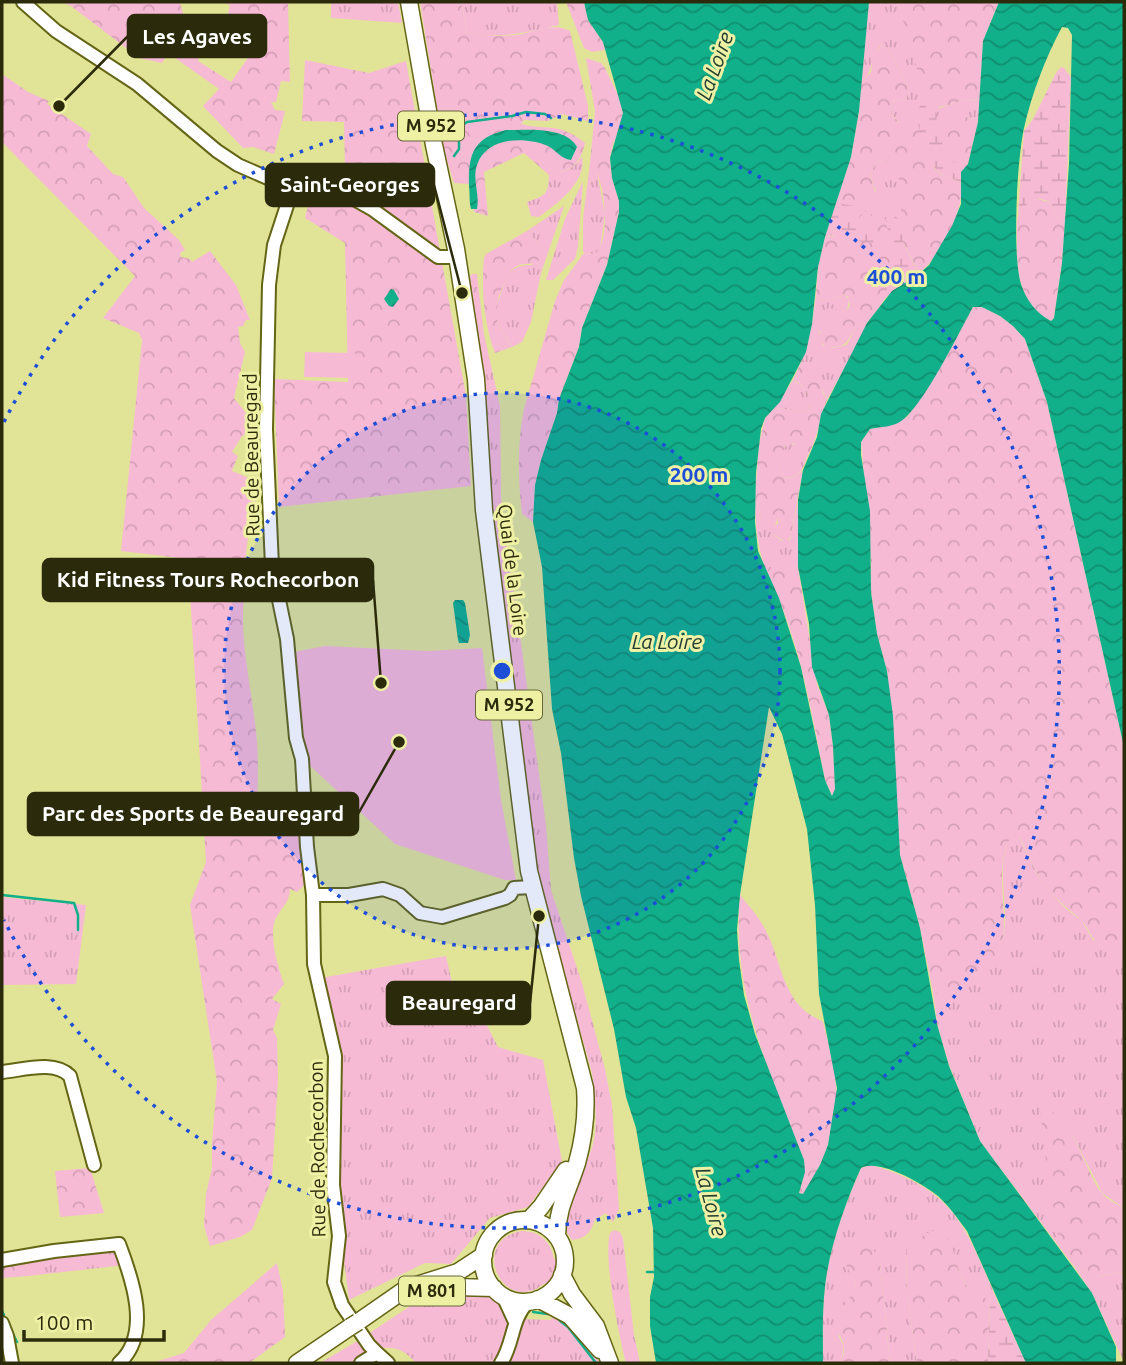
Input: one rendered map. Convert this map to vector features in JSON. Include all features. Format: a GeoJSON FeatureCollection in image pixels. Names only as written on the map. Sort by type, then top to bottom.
{"type":"FeatureCollection","features":[{"type":"Feature","properties":{"kind":"main road","name":"Quai de la Loire"},"geometry":{"type":"LineString","coordinates":[[409,2],[457,257],[476,379],[486,523],[532,887],[581,1068],[586,1105],[582,1141]]}},
{"type":"Feature","properties":{"kind":"main road","name":"M 952"},"geometry":{"type":"LineString","coordinates":[[529,1220],[553,1190],[582,1141]]}},
{"type":"Feature","properties":{"kind":"main road","name":"M 952"},"geometry":{"type":"LineString","coordinates":[[557,1236],[560,1205],[577,1164],[582,1141]]}},
{"type":"Feature","properties":{"kind":"main road"},"geometry":{"type":"LineString","coordinates":[[533,1301],[557,1286],[565,1257],[557,1236],[549,1228],[529,1220],[516,1220],[505,1225],[487,1243],[484,1255],[487,1278],[498,1292],[511,1300],[533,1301],[570,1316],[610,1363]]}},
{"type":"Feature","properties":{"kind":"main road","name":"M 801"},"geometry":{"type":"LineString","coordinates":[[297,1363],[407,1289],[458,1272],[484,1255]]}},
{"type":"Feature","properties":{"kind":"main road"},"geometry":{"type":"LineString","coordinates":[[562,1275],[572,1294],[596,1326],[610,1363]]}},
{"type":"Feature","properties":{"kind":"main road","name":"M 801"},"geometry":{"type":"LineString","coordinates":[[374,1311],[446,1288],[498,1292]]}},
{"type":"Feature","properties":{"kind":"street"},"geometry":{"type":"LineString","coordinates":[[23,2],[56,31],[149,94],[217,151],[247,169],[293,187],[347,195],[372,209],[438,257],[457,257]]}},
{"type":"Feature","properties":{"kind":"street","name":"Rue de Beauregard"},"geometry":{"type":"LineString","coordinates":[[293,187],[274,245],[271,267],[266,429],[272,566],[287,639],[296,737],[302,759],[312,893]]}},
{"type":"Feature","properties":{"kind":"street"},"geometry":{"type":"LineString","coordinates":[[312,893],[349,895],[383,890],[400,895],[420,913],[442,917],[505,898],[514,888],[532,887]]}},
{"type":"Feature","properties":{"kind":"street","name":"Rue de Rochecorbon"},"geometry":{"type":"LineString","coordinates":[[312,893],[314,964],[335,1056],[333,1185],[338,1247],[334,1282],[342,1306],[369,1345],[388,1363]]}},
{"type":"Feature","properties":{"kind":"street"},"geometry":{"type":"LineString","coordinates":[[2,1072],[55,1067],[70,1076],[94,1165]]}},
{"type":"Feature","properties":{"kind":"street"},"geometry":{"type":"LineString","coordinates":[[2,1260],[119,1244],[130,1274],[137,1315],[134,1337],[120,1363]]}},
{"type":"Feature","properties":{"kind":"street"},"geometry":{"type":"LineString","coordinates":[[498,1292],[515,1322]]}},
{"type":"Feature","properties":{"kind":"street"},"geometry":{"type":"LineString","coordinates":[[501,1363],[511,1343],[515,1322],[533,1301]]}},
{"type":"Feature","properties":{"kind":"street"},"geometry":{"type":"LineString","coordinates":[[2,1323],[12,1363]]}},
{"type":"Feature","properties":{"kind":"street"},"geometry":{"type":"LineString","coordinates":[[361,1363],[377,1353]]}},
{"type":"Feature","properties":{"kind":"green space"},"geometry":{"type":"Polygon","coordinates":[[[61,2],[180,2],[189,35],[200,51],[198,61],[231,82],[248,58],[240,49],[246,32],[235,29],[228,41],[218,34],[226,24],[230,5],[220,2],[288,2],[290,82],[281,81],[276,102],[271,102],[275,110],[285,111],[274,154],[253,147],[243,148],[203,106],[219,89],[168,53],[162,63],[139,58],[71,6],[61,2]]]}},
{"type":"Feature","properties":{"kind":"green space"},"geometry":{"type":"Polygon","coordinates":[[[331,2],[398,2],[402,23],[331,18],[331,2]]]}},
{"type":"Feature","properties":{"kind":"green space"},"geometry":{"type":"Polygon","coordinates":[[[420,2],[458,2],[462,6],[467,32],[509,36],[553,27],[570,31],[588,106],[588,121],[562,114],[548,121],[524,120],[521,124],[561,130],[576,136],[585,143],[580,157],[569,169],[549,175],[524,153],[484,172],[488,216],[474,212],[469,184],[454,183],[444,151],[420,2]]]}},
{"type":"Feature","properties":{"kind":"green space"},"geometry":{"type":"Polygon","coordinates":[[[458,2],[557,2],[559,25],[501,35],[467,32],[462,6],[458,2]]]}},
{"type":"Feature","properties":{"kind":"green space"},"geometry":{"type":"Polygon","coordinates":[[[566,2],[584,2],[588,20],[603,42],[605,50],[592,52],[584,48],[566,2]]]}},
{"type":"Feature","properties":{"kind":"green space"},"geometry":{"type":"Polygon","coordinates":[[[869,2],[898,2],[918,68],[939,108],[964,100],[980,100],[978,122],[966,117],[962,183],[891,114],[892,102],[906,99],[909,90],[890,51],[882,44],[861,84],[869,2]]]}},
{"type":"Feature","properties":{"kind":"green space"},"geometry":{"type":"Polygon","coordinates":[[[898,2],[999,2],[983,41],[980,100],[931,106],[922,87],[898,2]]]}},
{"type":"Feature","properties":{"kind":"green space"},"geometry":{"type":"Polygon","coordinates":[[[882,44],[890,51],[909,90],[906,99],[892,102],[891,114],[900,123],[918,121],[935,169],[940,174],[962,183],[959,208],[950,233],[936,255],[919,274],[902,238],[902,193],[898,175],[892,167],[884,161],[877,162],[873,169],[871,174],[875,205],[867,208],[835,205],[851,157],[861,84],[871,72],[873,56],[882,44]]]}},
{"type":"Feature","properties":{"kind":"green space"},"geometry":{"type":"Polygon","coordinates":[[[586,58],[601,63],[605,68],[620,99],[623,113],[610,158],[619,212],[607,265],[582,328],[579,347],[559,399],[541,460],[535,485],[533,522],[522,514],[519,448],[524,409],[555,301],[564,280],[584,253],[595,254],[604,236],[603,193],[600,180],[590,162],[595,111],[586,58]]]}},
{"type":"Feature","properties":{"kind":"green space"},"geometry":{"type":"Polygon","coordinates":[[[305,60],[369,73],[406,61],[466,396],[471,486],[279,507],[274,379],[348,382],[345,243],[305,218],[316,171],[345,173],[344,122],[302,121],[305,60]]]}},
{"type":"Feature","properties":{"kind":"green space"},"geometry":{"type":"Polygon","coordinates":[[[1061,67],[1071,77],[1065,225],[1050,202],[1045,200],[1032,201],[1018,214],[1024,131],[1061,67]]]}},
{"type":"Feature","properties":{"kind":"green space"},"geometry":{"type":"Polygon","coordinates":[[[2,74],[28,92],[49,101],[47,104],[91,134],[87,146],[113,174],[123,177],[144,208],[179,240],[185,250],[180,253],[181,257],[192,262],[210,251],[236,285],[250,320],[238,327],[240,343],[245,352],[234,398],[250,418],[246,434],[232,452],[238,456],[232,471],[261,483],[254,508],[257,515],[249,531],[245,560],[258,581],[255,596],[244,595],[243,614],[257,742],[257,825],[306,827],[313,889],[304,885],[297,892],[290,889],[287,901],[274,924],[275,951],[284,984],[272,999],[281,1004],[273,1030],[277,1038],[278,1079],[272,1178],[252,1230],[240,1237],[210,1246],[204,1226],[206,1194],[212,1168],[217,1082],[190,905],[206,862],[188,559],[121,551],[142,340],[139,333],[103,318],[135,276],[2,142],[2,74]]]}},
{"type":"Feature","properties":{"kind":"green space"},"geometry":{"type":"Polygon","coordinates":[[[926,99],[936,111],[937,128],[947,157],[951,162],[968,164],[961,175],[962,183],[939,173],[931,161],[917,119],[919,107],[926,99]]]}},
{"type":"Feature","properties":{"kind":"green space"},"geometry":{"type":"Polygon","coordinates":[[[957,116],[978,122],[968,164],[951,162],[939,138],[938,122],[957,116]]]}},
{"type":"Feature","properties":{"kind":"green space"},"geometry":{"type":"Polygon","coordinates":[[[582,157],[580,175],[569,192],[539,217],[531,216],[527,202],[545,193],[549,175],[571,167],[582,157]]]}},
{"type":"Feature","properties":{"kind":"green space"},"geometry":{"type":"Polygon","coordinates":[[[884,161],[894,166],[902,190],[899,245],[892,291],[885,298],[893,261],[834,233],[825,237],[835,205],[876,191],[872,173],[877,162],[884,161]]]}},
{"type":"Feature","properties":{"kind":"green space"},"geometry":{"type":"Polygon","coordinates":[[[590,162],[596,167],[605,214],[600,250],[595,254],[583,251],[583,219],[590,162]]]}},
{"type":"Feature","properties":{"kind":"green space"},"geometry":{"type":"Polygon","coordinates":[[[583,181],[575,259],[553,280],[546,280],[565,219],[583,181]]]}},
{"type":"Feature","properties":{"kind":"green space"},"geometry":{"type":"Polygon","coordinates":[[[1036,199],[1050,202],[1065,225],[1054,318],[1051,321],[1032,306],[1019,275],[1018,216],[1024,206],[1036,199]]]}},
{"type":"Feature","properties":{"kind":"green space"},"geometry":{"type":"Polygon","coordinates":[[[835,205],[867,208],[865,213],[860,215],[860,219],[874,233],[877,242],[864,242],[839,235],[825,237],[835,205]]]}},
{"type":"Feature","properties":{"kind":"green space"},"geometry":{"type":"Polygon","coordinates":[[[564,206],[541,273],[531,322],[522,342],[512,347],[499,326],[495,312],[504,283],[513,269],[532,265],[540,245],[527,231],[564,206]]]}},
{"type":"Feature","properties":{"kind":"green space"},"geometry":{"type":"Polygon","coordinates":[[[865,213],[881,216],[890,234],[892,266],[886,296],[867,323],[856,327],[843,345],[826,347],[820,340],[820,316],[828,308],[847,311],[850,305],[845,295],[824,301],[817,298],[818,267],[825,237],[841,234],[863,242],[864,224],[860,215],[865,213]]]}},
{"type":"Feature","properties":{"kind":"green space"},"geometry":{"type":"Polygon","coordinates":[[[887,214],[891,214],[901,223],[904,244],[919,274],[885,298],[891,258],[887,214]]]}},
{"type":"Feature","properties":{"kind":"green space"},"geometry":{"type":"Polygon","coordinates":[[[527,231],[540,245],[542,256],[536,262],[514,268],[505,282],[497,303],[496,317],[512,347],[495,353],[484,306],[484,258],[486,254],[527,231]]]}},
{"type":"Feature","properties":{"kind":"green space"},"geometry":{"type":"Polygon","coordinates":[[[477,274],[484,334],[500,406],[501,497],[546,825],[551,890],[582,983],[612,1105],[619,1209],[613,1222],[606,1213],[595,1219],[590,1231],[584,1236],[572,1240],[565,1228],[566,1216],[593,1145],[596,1118],[594,1088],[535,870],[488,496],[470,276],[477,274]]]}},
{"type":"Feature","properties":{"kind":"green space"},"geometry":{"type":"Polygon","coordinates":[[[816,294],[817,298],[824,301],[845,295],[849,300],[847,311],[843,311],[819,332],[823,345],[833,348],[846,345],[856,327],[867,323],[827,400],[810,362],[801,362],[812,324],[816,294]]]}},
{"type":"Feature","properties":{"kind":"green space"},"geometry":{"type":"Polygon","coordinates":[[[973,307],[982,307],[1000,316],[1025,339],[1047,402],[1124,747],[1124,939],[1111,949],[1099,944],[1080,919],[1047,888],[1018,835],[1012,835],[1002,868],[1004,921],[999,955],[984,977],[971,986],[933,992],[920,928],[900,855],[887,671],[877,634],[871,592],[871,560],[861,442],[870,429],[890,425],[907,417],[973,307]]]}},
{"type":"Feature","properties":{"kind":"green space"},"geometry":{"type":"Polygon","coordinates":[[[305,352],[355,353],[355,378],[304,377],[305,352]]]}},
{"type":"Feature","properties":{"kind":"green space"},"geometry":{"type":"Polygon","coordinates":[[[801,362],[817,366],[827,400],[807,457],[794,443],[785,446],[781,457],[779,469],[782,477],[794,477],[803,470],[791,535],[787,543],[772,534],[771,530],[778,523],[778,519],[774,516],[766,520],[761,517],[755,495],[759,444],[765,418],[774,408],[809,410],[807,392],[793,380],[801,362]]]}},
{"type":"Feature","properties":{"kind":"green space"},"geometry":{"type":"Polygon","coordinates":[[[793,380],[805,388],[811,399],[809,410],[774,408],[793,380]]]}},
{"type":"Feature","properties":{"kind":"green space"},"geometry":{"type":"Polygon","coordinates":[[[789,443],[800,446],[807,457],[799,473],[788,478],[782,477],[779,464],[781,454],[789,443]]]}},
{"type":"Feature","properties":{"kind":"green space"},"geometry":{"type":"Polygon","coordinates":[[[755,495],[761,517],[778,518],[772,534],[782,541],[790,540],[798,500],[798,567],[781,564],[767,574],[757,535],[755,495]]]}},
{"type":"Feature","properties":{"kind":"green space"},"geometry":{"type":"Polygon","coordinates":[[[785,562],[798,567],[817,684],[829,715],[833,746],[833,797],[825,780],[796,649],[767,574],[772,566],[785,562]]]}},
{"type":"Feature","properties":{"kind":"green space"},"geometry":{"type":"Polygon","coordinates":[[[325,646],[427,651],[482,648],[501,800],[516,880],[505,880],[395,844],[308,764],[289,653],[325,646]]]}},
{"type":"Feature","properties":{"kind":"green space"},"geometry":{"type":"Polygon","coordinates":[[[1012,835],[1018,835],[1047,888],[1064,907],[1082,921],[1093,940],[1116,945],[1124,939],[1124,1208],[1102,1193],[1073,1136],[1056,1212],[1060,1248],[980,1141],[949,1065],[937,1024],[933,992],[951,991],[979,980],[997,959],[1004,929],[1003,862],[1012,835]]]}},
{"type":"Feature","properties":{"kind":"green space"},"geometry":{"type":"Polygon","coordinates":[[[740,895],[766,931],[791,993],[804,1010],[823,1022],[833,1062],[836,1100],[832,1129],[817,1171],[803,1195],[799,1193],[804,1160],[766,1063],[747,999],[741,966],[740,895]]]}},
{"type":"Feature","properties":{"kind":"green space"},"geometry":{"type":"Polygon","coordinates":[[[2,897],[86,905],[76,984],[2,985],[2,897]]]}},
{"type":"Feature","properties":{"kind":"green space"},"geometry":{"type":"Polygon","coordinates":[[[446,956],[459,1014],[477,1006],[498,1047],[543,1060],[562,1161],[528,1207],[490,1218],[451,1264],[425,1263],[349,1300],[336,1199],[336,1041],[320,978],[446,956]]]}},
{"type":"Feature","properties":{"kind":"green space"},"geometry":{"type":"Polygon","coordinates":[[[1040,1107],[1061,1119],[1101,1192],[1124,1208],[1124,1272],[1098,1276],[1073,1265],[1060,1248],[1040,1107]]]}},
{"type":"Feature","properties":{"kind":"green space"},"geometry":{"type":"Polygon","coordinates":[[[871,1165],[922,1186],[953,1214],[976,1251],[997,1300],[983,1298],[972,1292],[958,1268],[906,1251],[907,1294],[917,1363],[890,1363],[880,1264],[852,1276],[856,1285],[852,1298],[842,1308],[839,1337],[844,1346],[841,1363],[823,1363],[824,1297],[830,1257],[861,1168],[871,1165]]]}},
{"type":"Feature","properties":{"kind":"green space"},"geometry":{"type":"Polygon","coordinates":[[[90,1168],[104,1213],[60,1217],[55,1171],[90,1168]]]}},
{"type":"Feature","properties":{"kind":"green space"},"geometry":{"type":"Polygon","coordinates":[[[614,1230],[620,1232],[623,1238],[634,1335],[640,1363],[626,1363],[620,1335],[608,1245],[610,1233],[614,1230]]]}},
{"type":"Feature","properties":{"kind":"green space"},"geometry":{"type":"Polygon","coordinates":[[[936,1230],[945,1232],[969,1289],[990,1300],[988,1363],[917,1363],[907,1294],[906,1251],[925,1234],[936,1230]]]}},
{"type":"Feature","properties":{"kind":"green space"},"geometry":{"type":"Polygon","coordinates":[[[521,1231],[543,1238],[554,1259],[558,1259],[557,1272],[548,1286],[545,1283],[530,1291],[516,1291],[505,1285],[497,1274],[494,1261],[496,1248],[505,1238],[521,1231]]]}},
{"type":"Feature","properties":{"kind":"green space"},"geometry":{"type":"Polygon","coordinates":[[[863,1240],[872,1246],[880,1264],[890,1363],[841,1363],[844,1348],[837,1319],[856,1285],[845,1262],[849,1250],[863,1240]]]}},
{"type":"Feature","properties":{"kind":"green space"},"geometry":{"type":"Polygon","coordinates":[[[117,1249],[125,1265],[28,1276],[26,1259],[117,1249]]]}},
{"type":"Feature","properties":{"kind":"green space"},"geometry":{"type":"Polygon","coordinates":[[[26,1259],[28,1276],[2,1278],[2,1264],[26,1259]]]}},
{"type":"Feature","properties":{"kind":"green space"},"geometry":{"type":"Polygon","coordinates":[[[277,1263],[283,1291],[285,1337],[249,1363],[152,1363],[184,1353],[211,1320],[277,1263]]]}},
{"type":"Feature","properties":{"kind":"green space"},"geometry":{"type":"Polygon","coordinates":[[[1073,1265],[1099,1276],[1124,1272],[1124,1362],[1092,1293],[1073,1265]]]}},
{"type":"Feature","properties":{"kind":"green space"},"geometry":{"type":"Polygon","coordinates":[[[467,1293],[496,1301],[507,1316],[505,1337],[493,1363],[416,1363],[400,1350],[380,1348],[368,1334],[418,1301],[467,1293]]]}},
{"type":"Feature","properties":{"kind":"green space"},"geometry":{"type":"Polygon","coordinates":[[[990,1300],[997,1300],[1026,1363],[988,1363],[990,1300]]]}},
{"type":"Feature","properties":{"kind":"green space"},"geometry":{"type":"Polygon","coordinates":[[[557,1314],[586,1342],[600,1363],[507,1363],[517,1345],[520,1327],[523,1327],[525,1319],[550,1320],[557,1314]]]}},
{"type":"Feature","properties":{"kind":"green space"},"geometry":{"type":"Polygon","coordinates":[[[359,1340],[366,1355],[352,1363],[320,1363],[359,1340]]]}},
{"type":"Feature","properties":{"kind":"water","name":"La Loire"},"geometry":{"type":"Polygon","coordinates":[[[584,2],[869,2],[859,111],[851,157],[818,267],[806,352],[780,402],[765,418],[761,429],[756,473],[755,522],[758,551],[779,598],[801,667],[825,780],[832,796],[835,789],[829,715],[812,667],[809,624],[798,567],[798,500],[803,470],[817,437],[821,414],[867,323],[892,291],[929,265],[952,226],[961,204],[961,172],[968,164],[978,122],[983,41],[999,2],[1124,2],[1124,747],[1047,402],[1025,339],[1000,316],[982,307],[973,307],[917,404],[898,423],[870,429],[861,442],[870,511],[871,592],[893,716],[900,855],[920,928],[937,1024],[949,1066],[980,1141],[1092,1293],[1116,1347],[1116,1363],[1026,1363],[967,1231],[953,1213],[938,1196],[912,1179],[889,1169],[869,1166],[861,1168],[855,1182],[838,1226],[830,1257],[824,1297],[823,1363],[656,1363],[650,1326],[650,1297],[654,1277],[653,1228],[636,1128],[626,1097],[614,1029],[574,858],[561,753],[552,709],[542,567],[533,522],[535,485],[541,460],[559,399],[579,347],[582,328],[607,265],[619,212],[610,158],[623,113],[603,42],[588,20],[584,2]],[[1062,27],[1040,76],[1027,115],[1021,143],[1016,207],[1021,284],[1033,306],[1051,321],[1054,318],[1062,263],[1069,164],[1072,35],[1068,28],[1062,27]],[[769,707],[740,895],[737,930],[739,960],[744,995],[755,1034],[804,1160],[805,1172],[799,1193],[803,1194],[828,1145],[837,1088],[819,994],[815,905],[807,829],[782,734],[769,707]]]}},
{"type":"Feature","properties":{"kind":"water"},"geometry":{"type":"Polygon","coordinates":[[[506,130],[555,132],[572,140],[577,147],[571,160],[539,143],[518,140],[497,144],[482,156],[477,165],[477,209],[471,209],[469,175],[475,149],[486,138],[506,130]]]}},
{"type":"Feature","properties":{"kind":"water"},"geometry":{"type":"Polygon","coordinates":[[[391,289],[399,299],[393,307],[384,299],[391,289]]]}},
{"type":"Feature","properties":{"kind":"water"},"geometry":{"type":"Polygon","coordinates":[[[455,600],[463,600],[465,603],[470,635],[468,643],[459,643],[458,640],[453,603],[455,600]]]}},
{"type":"Feature","properties":{"kind":"waterway"},"geometry":{"type":"LineString","coordinates":[[454,156],[459,149],[459,128],[467,122],[526,112],[545,114],[551,118]]}},
{"type":"Feature","properties":{"kind":"waterway"},"geometry":{"type":"LineString","coordinates":[[2,895],[74,903],[78,915],[78,930]]}},
{"type":"Feature","properties":{"kind":"waterway"},"geometry":{"type":"LineString","coordinates":[[647,1272],[654,1272]]}},
{"type":"Feature","properties":{"kind":"waterway"},"geometry":{"type":"LineString","coordinates":[[2,1311],[4,1315]]}},
{"type":"Feature","properties":{"kind":"waterway"},"geometry":{"type":"LineString","coordinates":[[533,1312],[548,1314]]}},
{"type":"Feature","properties":{"kind":"waterway"},"geometry":{"type":"LineString","coordinates":[[559,1320],[568,1327],[596,1363]]}},
{"type":"Feature","properties":{"kind":"waterway"},"geometry":{"type":"LineString","coordinates":[[10,1328],[17,1342]]}},
{"type":"Feature","properties":{"kind":"place","name":"Les Agaves"},"geometry":{"type":"Point","coordinates":[59,106]}},
{"type":"Feature","properties":{"kind":"place","name":"Saint-Georges"},"geometry":{"type":"Point","coordinates":[462,293]}},
{"type":"Feature","properties":{"kind":"place","name":"Kid Fitness Tours Rochecorbon"},"geometry":{"type":"Point","coordinates":[381,683]}},
{"type":"Feature","properties":{"kind":"place","name":"Parc des Sports de Beauregard"},"geometry":{"type":"Point","coordinates":[399,742]}},
{"type":"Feature","properties":{"kind":"place","name":"Beauregard"},"geometry":{"type":"Point","coordinates":[539,916]}}]}
